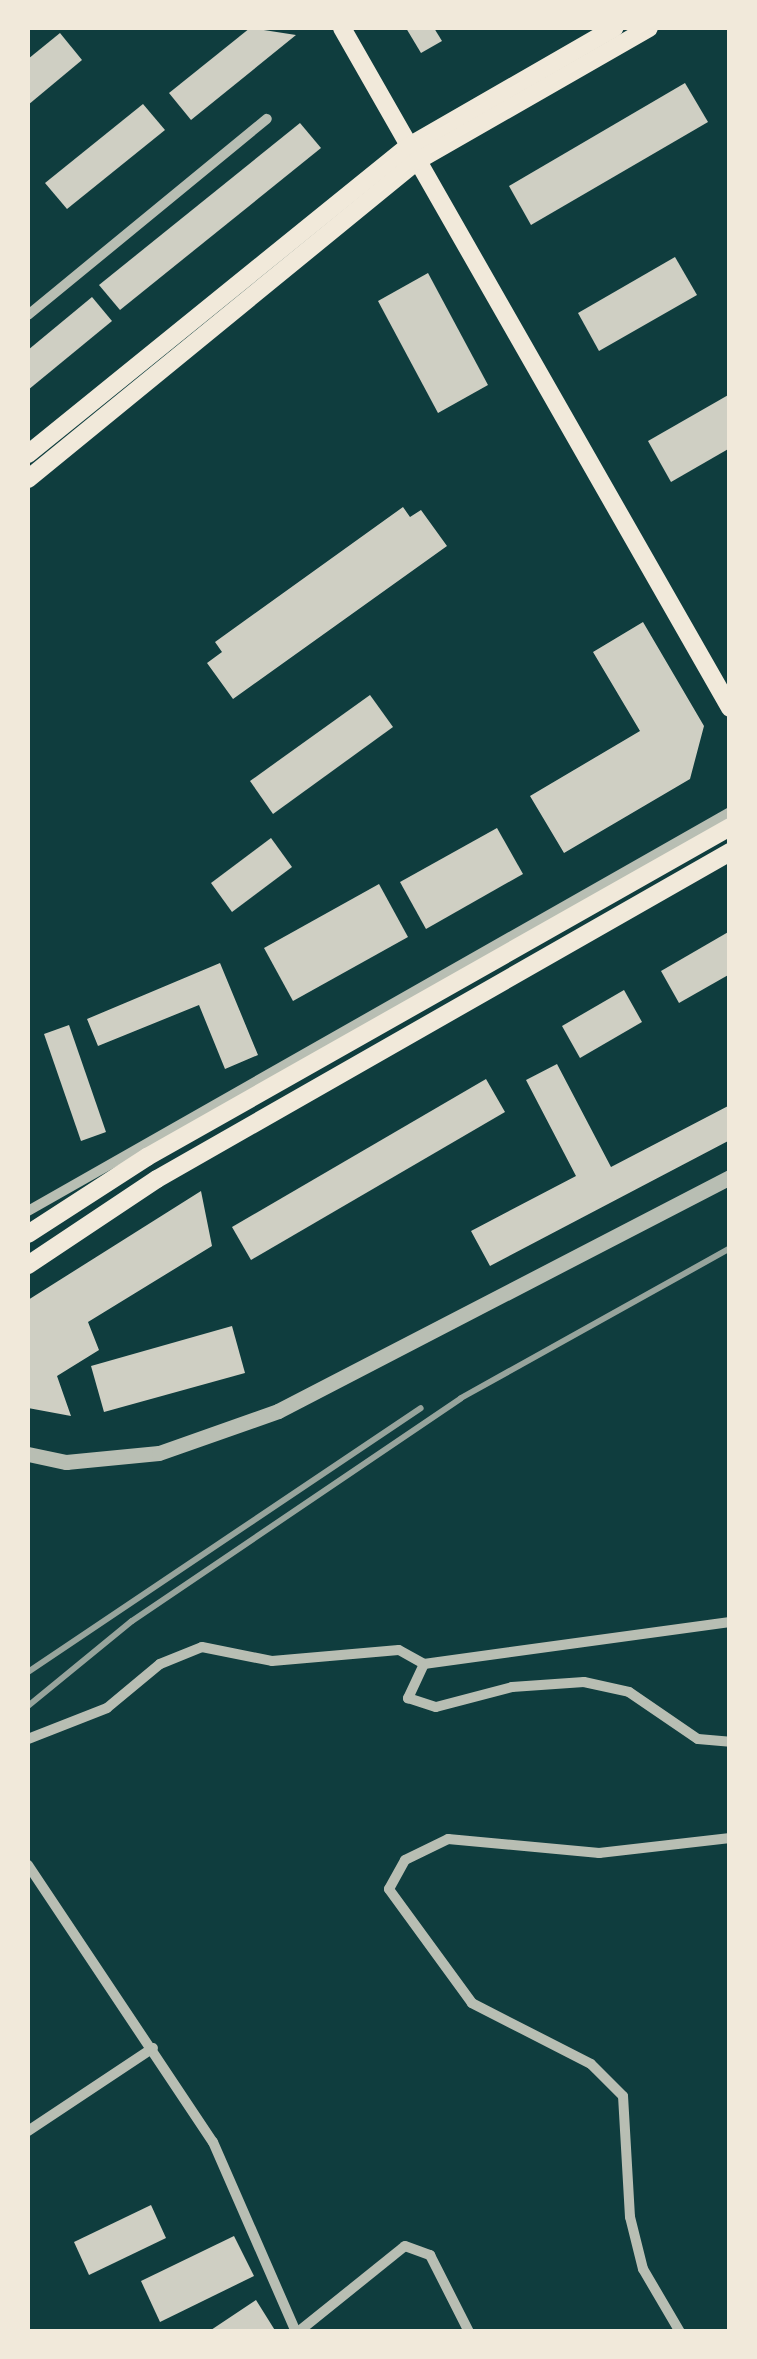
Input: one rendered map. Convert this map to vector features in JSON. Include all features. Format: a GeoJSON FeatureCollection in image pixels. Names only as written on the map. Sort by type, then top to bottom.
{"type":"FeatureCollection","features":[{"type":"Feature","properties":{"kind":"main road"},"geometry":{"type":"LineString","coordinates":[[342,28],[730,708]]}},
{"type":"Feature","properties":{"kind":"main road"},"geometry":{"type":"LineString","coordinates":[[28,454],[413,153],[614,28]]}},
{"type":"Feature","properties":{"kind":"main road"},"geometry":{"type":"LineString","coordinates":[[28,479],[413,153],[649,28]]}},
{"type":"Feature","properties":{"kind":"main road"},"geometry":{"type":"LineString","coordinates":[[28,1234],[147,1157],[730,827]]}},
{"type":"Feature","properties":{"kind":"main road"},"geometry":{"type":"LineString","coordinates":[[28,1266],[157,1179],[730,852]]}},
{"type":"Feature","properties":{"kind":"street"},"geometry":{"type":"LineString","coordinates":[[28,315],[266,119]]}},
{"type":"Feature","properties":{"kind":"street"},"geometry":{"type":"LineString","coordinates":[[28,1211],[730,812]]}},
{"type":"Feature","properties":{"kind":"street"},"geometry":{"type":"LineString","coordinates":[[28,1454],[66,1462],[160,1453],[278,1411],[730,1176]]}},
{"type":"Feature","properties":{"kind":"street"},"geometry":{"type":"LineString","coordinates":[[28,1739],[108,1708],[160,1664],[202,1647],[272,1661],[399,1650],[424,1664],[730,1622]]}},
{"type":"Feature","properties":{"kind":"street"},"geometry":{"type":"LineString","coordinates":[[424,1664],[409,1682],[408,1698],[418,1706],[584,1682],[630,1692],[698,1739],[730,1742]]}},
{"type":"Feature","properties":{"kind":"street"},"geometry":{"type":"LineString","coordinates":[[680,2332],[643,2269],[630,2217],[622,2096],[591,2064],[472,2003],[389,1889],[405,1860],[448,1839],[599,1853],[730,1838]]}},
{"type":"Feature","properties":{"kind":"street"},"geometry":{"type":"LineString","coordinates":[[28,1865],[213,2142],[297,2332],[405,2246],[430,2256],[469,2332]]}},
{"type":"Feature","properties":{"kind":"street"},"geometry":{"type":"LineString","coordinates":[[28,2131],[153,2048]]}},
{"type":"Feature","properties":{"kind":"building"},"geometry":{"type":"Polygon","coordinates":[[[250,28],[296,35],[191,120],[169,93],[250,28]]]}},
{"type":"Feature","properties":{"kind":"building"},"geometry":{"type":"Polygon","coordinates":[[[406,28],[434,28],[442,41],[421,53],[406,28]]]}},
{"type":"Feature","properties":{"kind":"building"},"geometry":{"type":"Polygon","coordinates":[[[60,33],[82,60],[28,105],[28,59],[60,33]]]}},
{"type":"Feature","properties":{"kind":"building"},"geometry":{"type":"Polygon","coordinates":[[[685,83],[708,122],[531,225],[509,186],[685,83]]]}},
{"type":"Feature","properties":{"kind":"building"},"geometry":{"type":"Polygon","coordinates":[[[143,104],[165,130],[67,209],[45,183],[143,104]]]}},
{"type":"Feature","properties":{"kind":"building"},"geometry":{"type":"Polygon","coordinates":[[[300,123],[321,148],[120,310],[99,285],[300,123]]]}},
{"type":"Feature","properties":{"kind":"building"},"geometry":{"type":"Polygon","coordinates":[[[675,257],[697,295],[599,351],[578,313],[675,257]]]}},
{"type":"Feature","properties":{"kind":"building"},"geometry":{"type":"Polygon","coordinates":[[[428,273],[488,385],[438,413],[378,301],[428,273]]]}},
{"type":"Feature","properties":{"kind":"building"},"geometry":{"type":"Polygon","coordinates":[[[92,297],[112,321],[28,390],[28,350],[92,297]]]}},
{"type":"Feature","properties":{"kind":"building"},"geometry":{"type":"Polygon","coordinates":[[[730,394],[730,448],[671,482],[648,441],[730,394]]]}},
{"type":"Feature","properties":{"kind":"building"},"geometry":{"type":"Polygon","coordinates":[[[403,507],[410,517],[421,510],[447,546],[233,699],[207,663],[222,652],[215,642],[403,507]]]}},
{"type":"Feature","properties":{"kind":"building"},"geometry":{"type":"Polygon","coordinates":[[[643,622],[704,726],[690,779],[564,853],[530,796],[640,731],[593,652],[643,622]]]}},
{"type":"Feature","properties":{"kind":"building"},"geometry":{"type":"Polygon","coordinates":[[[370,695],[393,727],[273,814],[250,781],[370,695]]]}},
{"type":"Feature","properties":{"kind":"building"},"geometry":{"type":"Polygon","coordinates":[[[497,828],[523,874],[426,929],[400,882],[497,828]]]}},
{"type":"Feature","properties":{"kind":"building"},"geometry":{"type":"Polygon","coordinates":[[[271,838],[292,867],[232,912],[211,883],[271,838]]]}},
{"type":"Feature","properties":{"kind":"building"},"geometry":{"type":"Polygon","coordinates":[[[379,884],[408,937],[293,1001],[264,948],[379,884]]]}},
{"type":"Feature","properties":{"kind":"building"},"geometry":{"type":"Polygon","coordinates":[[[730,931],[730,974],[679,1003],[661,971],[730,931]]]}},
{"type":"Feature","properties":{"kind":"building"},"geometry":{"type":"Polygon","coordinates":[[[220,963],[258,1055],[225,1069],[199,1005],[98,1046],[87,1019],[220,963]]]}},
{"type":"Feature","properties":{"kind":"building"},"geometry":{"type":"Polygon","coordinates":[[[624,990],[642,1022],[580,1058],[562,1026],[624,990]]]}},
{"type":"Feature","properties":{"kind":"building"},"geometry":{"type":"Polygon","coordinates":[[[69,1025],[106,1132],[81,1141],[44,1034],[69,1025]]]}},
{"type":"Feature","properties":{"kind":"building"},"geometry":{"type":"Polygon","coordinates":[[[557,1064],[611,1167],[730,1105],[730,1140],[490,1266],[471,1231],[576,1176],[526,1080],[557,1064]]]}},
{"type":"Feature","properties":{"kind":"building"},"geometry":{"type":"Polygon","coordinates":[[[486,1079],[505,1112],[251,1260],[232,1227],[486,1079]]]}},
{"type":"Feature","properties":{"kind":"building"},"geometry":{"type":"Polygon","coordinates":[[[201,1191],[212,1246],[88,1322],[99,1350],[57,1376],[71,1416],[28,1408],[28,1300],[201,1191]]]}},
{"type":"Feature","properties":{"kind":"building"},"geometry":{"type":"Polygon","coordinates":[[[232,1326],[245,1373],[104,1412],[91,1366],[232,1326]]]}},
{"type":"Feature","properties":{"kind":"building"},"geometry":{"type":"Polygon","coordinates":[[[151,2205],[166,2238],[89,2275],[74,2242],[151,2205]]]}},
{"type":"Feature","properties":{"kind":"building"},"geometry":{"type":"Polygon","coordinates":[[[234,2236],[254,2276],[160,2322],[141,2281],[234,2236]]]}},
{"type":"Feature","properties":{"kind":"building"},"geometry":{"type":"Polygon","coordinates":[[[256,2300],[276,2332],[208,2332],[256,2300]]]}},
{"type":"Feature","properties":{"kind":"railway"},"geometry":{"type":"LineString","coordinates":[[28,1706],[132,1621],[461,1398],[730,1248]]}},
{"type":"Feature","properties":{"kind":"railway"},"geometry":{"type":"LineString","coordinates":[[28,1672],[421,1408]]}}]}
